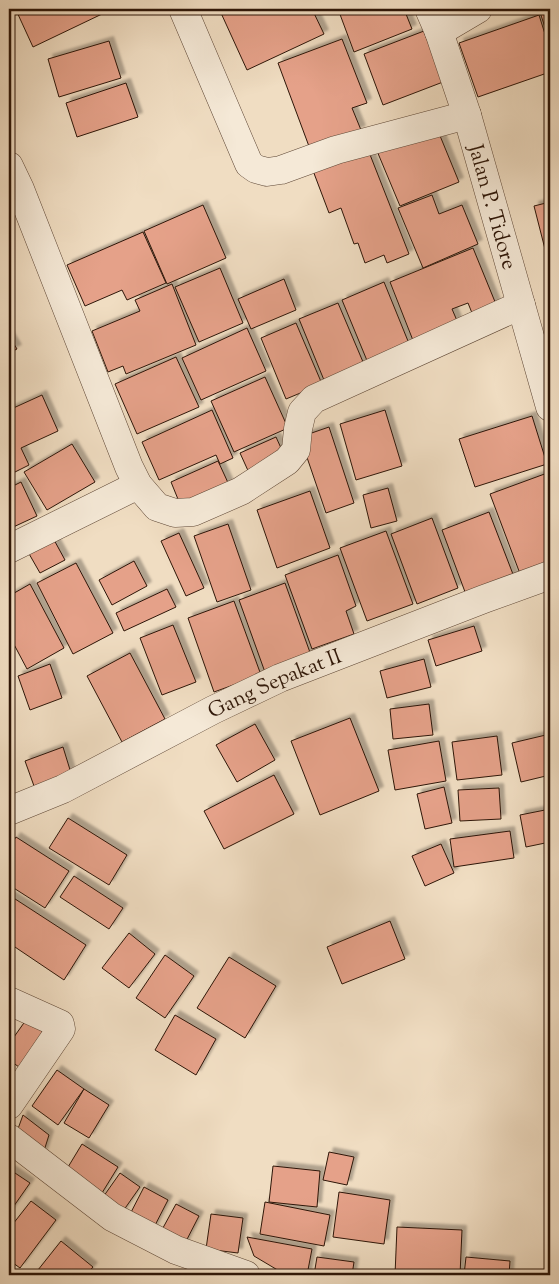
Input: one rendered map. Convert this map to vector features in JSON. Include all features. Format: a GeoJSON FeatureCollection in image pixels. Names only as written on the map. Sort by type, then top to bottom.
{"type":"FeatureCollection","features":[{"type":"Feature","properties":{"kind":"street"},"geometry":{"type":"LineString","coordinates":[[183,9],[249,164],[256,169],[267,172],[281,170],[336,150],[467,115]]}},
{"type":"Feature","properties":{"kind":"street"},"geometry":{"type":"LineString","coordinates":[[434,20],[478,9]]}},
{"type":"Feature","properties":{"kind":"street","name":"Jalan P. Tidore"},"geometry":{"type":"LineString","coordinates":[[434,20],[467,115],[550,407]]}},
{"type":"Feature","properties":{"kind":"street"},"geometry":{"type":"LineString","coordinates":[[13,184],[138,485],[157,507],[175,513],[192,512],[242,491],[287,462],[296,450],[302,412],[314,399],[522,305]]}},
{"type":"Feature","properties":{"kind":"street"},"geometry":{"type":"LineString","coordinates":[[9,549],[138,485]]}},
{"type":"Feature","properties":{"kind":"street","name":"Gang Sepakat II"},"geometry":{"type":"LineString","coordinates":[[9,811],[63,789],[212,710],[280,678],[550,575]]}},
{"type":"Feature","properties":{"kind":"street"},"geometry":{"type":"LineString","coordinates":[[9,1001],[60,1024],[61,1030],[9,1105]]}},
{"type":"Feature","properties":{"kind":"street"},"geometry":{"type":"LineString","coordinates":[[9,1138],[112,1217],[176,1250],[246,1275]]}},
{"type":"Feature","properties":{"kind":"building"},"geometry":{"type":"Polygon","coordinates":[[[99,9],[102,14],[33,47],[16,10],[99,9]]]}},
{"type":"Feature","properties":{"kind":"building"},"geometry":{"type":"Polygon","coordinates":[[[230,9],[312,9],[324,34],[247,70],[221,13],[230,9]]]}},
{"type":"Feature","properties":{"kind":"building"},"geometry":{"type":"Polygon","coordinates":[[[338,9],[404,9],[412,29],[354,52],[338,9]]]}},
{"type":"Feature","properties":{"kind":"building"},"geometry":{"type":"Polygon","coordinates":[[[539,9],[550,9],[550,43],[539,9]]]}},
{"type":"Feature","properties":{"kind":"building"},"geometry":{"type":"Polygon","coordinates":[[[539,15],[550,50],[550,72],[478,97],[459,43],[539,15]]]}},
{"type":"Feature","properties":{"kind":"building"},"geometry":{"type":"Polygon","coordinates":[[[424,31],[443,82],[383,105],[364,54],[424,31]]]}},
{"type":"Feature","properties":{"kind":"building"},"geometry":{"type":"Polygon","coordinates":[[[342,39],[367,103],[352,108],[361,130],[310,149],[278,63],[342,39]]]}},
{"type":"Feature","properties":{"kind":"building"},"geometry":{"type":"Polygon","coordinates":[[[109,41],[121,78],[59,97],[48,59],[109,41]]]}},
{"type":"Feature","properties":{"kind":"building"},"geometry":{"type":"Polygon","coordinates":[[[126,83],[138,117],[77,137],[66,103],[126,83]]]}},
{"type":"Feature","properties":{"kind":"building"},"geometry":{"type":"Polygon","coordinates":[[[436,126],[459,182],[400,206],[377,151],[436,126]]]}},
{"type":"Feature","properties":{"kind":"building"},"geometry":{"type":"Polygon","coordinates":[[[367,147],[409,254],[387,263],[384,255],[365,263],[358,243],[354,244],[341,208],[329,213],[312,168],[367,147]]]}},
{"type":"Feature","properties":{"kind":"building"},"geometry":{"type":"Polygon","coordinates":[[[432,195],[439,214],[462,205],[478,244],[423,268],[398,208],[432,195]]]}},
{"type":"Feature","properties":{"kind":"building"},"geometry":{"type":"Polygon","coordinates":[[[550,202],[550,252],[546,253],[534,206],[550,202]]]}},
{"type":"Feature","properties":{"kind":"building"},"geometry":{"type":"Polygon","coordinates":[[[203,205],[226,258],[167,284],[144,231],[203,205]]]}},
{"type":"Feature","properties":{"kind":"building"},"geometry":{"type":"Polygon","coordinates":[[[143,232],[166,283],[127,300],[122,290],[85,306],[67,265],[143,232]]]}},
{"type":"Feature","properties":{"kind":"building"},"geometry":{"type":"Polygon","coordinates":[[[473,248],[500,314],[476,323],[468,303],[452,309],[461,330],[416,348],[390,282],[473,248]]]}},
{"type":"Feature","properties":{"kind":"building"},"geometry":{"type":"Polygon","coordinates":[[[220,268],[243,323],[199,342],[175,287],[220,268]]]}},
{"type":"Feature","properties":{"kind":"building"},"geometry":{"type":"Polygon","coordinates":[[[284,279],[296,310],[251,329],[238,299],[284,279]]]}},
{"type":"Feature","properties":{"kind":"building"},"geometry":{"type":"Polygon","coordinates":[[[384,282],[410,346],[368,363],[342,300],[384,282]]]}},
{"type":"Feature","properties":{"kind":"building"},"geometry":{"type":"Polygon","coordinates":[[[172,284],[196,345],[126,374],[123,366],[108,372],[92,331],[140,311],[135,300],[172,284]]]}},
{"type":"Feature","properties":{"kind":"building"},"geometry":{"type":"Polygon","coordinates":[[[338,303],[366,369],[326,385],[299,319],[338,303]]]}},
{"type":"Feature","properties":{"kind":"building"},"geometry":{"type":"Polygon","coordinates":[[[296,323],[322,384],[286,399],[261,338],[296,323]]]}},
{"type":"Feature","properties":{"kind":"building"},"geometry":{"type":"Polygon","coordinates":[[[247,328],[266,371],[201,400],[182,358],[247,328]]]}},
{"type":"Feature","properties":{"kind":"building"},"geometry":{"type":"Polygon","coordinates":[[[9,336],[17,349],[9,353],[9,336]]]}},
{"type":"Feature","properties":{"kind":"building"},"geometry":{"type":"Polygon","coordinates":[[[176,357],[199,407],[137,434],[115,384],[176,357]]]}},
{"type":"Feature","properties":{"kind":"building"},"geometry":{"type":"Polygon","coordinates":[[[265,377],[288,428],[234,452],[211,401],[265,377]]]}},
{"type":"Feature","properties":{"kind":"building"},"geometry":{"type":"Polygon","coordinates":[[[42,395],[58,431],[21,448],[29,465],[9,475],[9,410],[42,395]]]}},
{"type":"Feature","properties":{"kind":"building"},"geometry":{"type":"Polygon","coordinates":[[[212,410],[233,458],[220,464],[216,455],[159,480],[142,442],[212,410]]]}},
{"type":"Feature","properties":{"kind":"building"},"geometry":{"type":"Polygon","coordinates":[[[385,410],[402,466],[356,480],[340,424],[385,410]]]}},
{"type":"Feature","properties":{"kind":"building"},"geometry":{"type":"Polygon","coordinates":[[[532,416],[547,464],[475,487],[459,439],[532,416]]]}},
{"type":"Feature","properties":{"kind":"building"},"geometry":{"type":"Polygon","coordinates":[[[329,427],[354,503],[326,513],[300,437],[329,427]]]}},
{"type":"Feature","properties":{"kind":"building"},"geometry":{"type":"Polygon","coordinates":[[[276,437],[286,459],[250,475],[240,453],[276,437]]]}},
{"type":"Feature","properties":{"kind":"building"},"geometry":{"type":"Polygon","coordinates":[[[72,444],[95,482],[47,510],[24,472],[72,444]]]}},
{"type":"Feature","properties":{"kind":"building"},"geometry":{"type":"Polygon","coordinates":[[[218,461],[230,487],[182,509],[171,482],[218,461]]]}},
{"type":"Feature","properties":{"kind":"building"},"geometry":{"type":"Polygon","coordinates":[[[550,472],[550,569],[522,579],[490,494],[550,472]]]}},
{"type":"Feature","properties":{"kind":"building"},"geometry":{"type":"Polygon","coordinates":[[[21,482],[37,516],[9,529],[9,488],[21,482]]]}},
{"type":"Feature","properties":{"kind":"building"},"geometry":{"type":"Polygon","coordinates":[[[388,488],[397,521],[371,528],[363,495],[388,488]]]}},
{"type":"Feature","properties":{"kind":"building"},"geometry":{"type":"Polygon","coordinates":[[[310,491],[330,548],[277,568],[257,510],[310,491]]]}},
{"type":"Feature","properties":{"kind":"building"},"geometry":{"type":"Polygon","coordinates":[[[489,512],[516,582],[468,600],[442,530],[489,512]]]}},
{"type":"Feature","properties":{"kind":"building"},"geometry":{"type":"Polygon","coordinates":[[[432,518],[458,588],[417,604],[391,534],[432,518]]]}},
{"type":"Feature","properties":{"kind":"building"},"geometry":{"type":"Polygon","coordinates":[[[228,524],[251,590],[217,602],[194,536],[228,524]]]}},
{"type":"Feature","properties":{"kind":"building"},"geometry":{"type":"Polygon","coordinates":[[[386,531],[413,604],[367,621],[340,548],[386,531]]]}},
{"type":"Feature","properties":{"kind":"building"},"geometry":{"type":"Polygon","coordinates":[[[179,533],[204,588],[186,596],[161,541],[179,533]]]}},
{"type":"Feature","properties":{"kind":"building"},"geometry":{"type":"Polygon","coordinates":[[[53,538],[65,560],[40,573],[28,552],[53,538]]]}},
{"type":"Feature","properties":{"kind":"building"},"geometry":{"type":"Polygon","coordinates":[[[338,555],[356,606],[346,611],[354,634],[312,649],[285,575],[338,555]]]}},
{"type":"Feature","properties":{"kind":"building"},"geometry":{"type":"Polygon","coordinates":[[[134,561],[147,586],[112,605],[99,580],[134,561]]]}},
{"type":"Feature","properties":{"kind":"building"},"geometry":{"type":"Polygon","coordinates":[[[76,563],[113,633],[73,654],[37,583],[76,563]]]}},
{"type":"Feature","properties":{"kind":"building"},"geometry":{"type":"Polygon","coordinates":[[[285,583],[312,658],[266,675],[239,600],[285,583]]]}},
{"type":"Feature","properties":{"kind":"building"},"geometry":{"type":"Polygon","coordinates":[[[30,584],[64,648],[27,669],[9,635],[9,596],[30,584]]]}},
{"type":"Feature","properties":{"kind":"building"},"geometry":{"type":"Polygon","coordinates":[[[167,589],[176,607],[124,631],[116,613],[167,589]]]}},
{"type":"Feature","properties":{"kind":"building"},"geometry":{"type":"Polygon","coordinates":[[[234,601],[261,675],[214,692],[188,618],[234,601]]]}},
{"type":"Feature","properties":{"kind":"building"},"geometry":{"type":"Polygon","coordinates":[[[173,625],[196,682],[162,695],[140,638],[173,625]]]}},
{"type":"Feature","properties":{"kind":"building"},"geometry":{"type":"Polygon","coordinates":[[[474,626],[482,651],[436,666],[428,640],[474,626]]]}},
{"type":"Feature","properties":{"kind":"building"},"geometry":{"type":"Polygon","coordinates":[[[130,653],[165,719],[122,742],[87,676],[130,653]]]}},
{"type":"Feature","properties":{"kind":"building"},"geometry":{"type":"Polygon","coordinates":[[[424,659],[431,687],[387,698],[380,671],[424,659]]]}},
{"type":"Feature","properties":{"kind":"building"},"geometry":{"type":"Polygon","coordinates":[[[50,664],[62,698],[30,710],[18,676],[50,664]]]}},
{"type":"Feature","properties":{"kind":"building"},"geometry":{"type":"Polygon","coordinates":[[[429,704],[433,735],[393,739],[390,709],[429,704]]]}},
{"type":"Feature","properties":{"kind":"building"},"geometry":{"type":"Polygon","coordinates":[[[350,718],[379,791],[320,815],[291,741],[350,718]]]}},
{"type":"Feature","properties":{"kind":"building"},"geometry":{"type":"Polygon","coordinates":[[[255,724],[275,760],[237,782],[216,745],[255,724]]]}},
{"type":"Feature","properties":{"kind":"building"},"geometry":{"type":"Polygon","coordinates":[[[550,734],[550,775],[521,782],[512,743],[550,734]]]}},
{"type":"Feature","properties":{"kind":"building"},"geometry":{"type":"Polygon","coordinates":[[[497,736],[502,775],[457,780],[452,742],[497,736]]]}},
{"type":"Feature","properties":{"kind":"building"},"geometry":{"type":"Polygon","coordinates":[[[439,741],[446,781],[395,790],[388,750],[439,741]]]}},
{"type":"Feature","properties":{"kind":"building"},"geometry":{"type":"Polygon","coordinates":[[[63,747],[71,773],[34,786],[25,761],[63,747]]]}},
{"type":"Feature","properties":{"kind":"building"},"geometry":{"type":"Polygon","coordinates":[[[274,775],[294,814],[224,849],[204,811],[274,775]]]}},
{"type":"Feature","properties":{"kind":"building"},"geometry":{"type":"Polygon","coordinates":[[[444,787],[452,823],[425,829],[417,794],[444,787]]]}},
{"type":"Feature","properties":{"kind":"building"},"geometry":{"type":"Polygon","coordinates":[[[499,788],[501,819],[460,821],[458,790],[499,788]]]}},
{"type":"Feature","properties":{"kind":"building"},"geometry":{"type":"Polygon","coordinates":[[[550,809],[550,842],[526,847],[520,815],[550,809]]]}},
{"type":"Feature","properties":{"kind":"building"},"geometry":{"type":"Polygon","coordinates":[[[68,818],[127,855],[109,885],[49,848],[68,818]]]}},
{"type":"Feature","properties":{"kind":"building"},"geometry":{"type":"Polygon","coordinates":[[[510,831],[514,858],[454,867],[450,839],[510,831]]]}},
{"type":"Feature","properties":{"kind":"building"},"geometry":{"type":"Polygon","coordinates":[[[16,837],[69,871],[45,908],[9,885],[9,848],[16,837]]]}},
{"type":"Feature","properties":{"kind":"building"},"geometry":{"type":"Polygon","coordinates":[[[441,844],[454,873],[425,886],[412,856],[441,844]]]}},
{"type":"Feature","properties":{"kind":"building"},"geometry":{"type":"Polygon","coordinates":[[[74,876],[123,908],[109,929],[60,897],[74,876]]]}},
{"type":"Feature","properties":{"kind":"building"},"geometry":{"type":"Polygon","coordinates":[[[9,895],[86,945],[64,980],[9,943],[9,895]]]}},
{"type":"Feature","properties":{"kind":"building"},"geometry":{"type":"Polygon","coordinates":[[[390,921],[405,959],[342,984],[327,947],[390,921]]]}},
{"type":"Feature","properties":{"kind":"building"},"geometry":{"type":"Polygon","coordinates":[[[129,933],[155,954],[129,988],[102,968],[129,933]]]}},
{"type":"Feature","properties":{"kind":"building"},"geometry":{"type":"Polygon","coordinates":[[[165,955],[194,976],[165,1018],[136,998],[165,955]]]}},
{"type":"Feature","properties":{"kind":"building"},"geometry":{"type":"Polygon","coordinates":[[[229,957],[276,986],[245,1038],[197,1008],[229,957]]]}},
{"type":"Feature","properties":{"kind":"building"},"geometry":{"type":"Polygon","coordinates":[[[175,1015],[216,1039],[196,1075],[155,1050],[175,1015]]]}},
{"type":"Feature","properties":{"kind":"building"},"geometry":{"type":"Polygon","coordinates":[[[26,1020],[43,1032],[19,1067],[9,1060],[9,1044],[26,1020]]]}},
{"type":"Feature","properties":{"kind":"building"},"geometry":{"type":"Polygon","coordinates":[[[57,1070],[84,1089],[58,1125],[32,1106],[57,1070]]]}},
{"type":"Feature","properties":{"kind":"building"},"geometry":{"type":"Polygon","coordinates":[[[84,1089],[109,1105],[89,1138],[64,1123],[84,1089]]]}},
{"type":"Feature","properties":{"kind":"building"},"geometry":{"type":"Polygon","coordinates":[[[23,1115],[49,1135],[43,1154],[15,1137],[23,1115]]]}},
{"type":"Feature","properties":{"kind":"building"},"geometry":{"type":"Polygon","coordinates":[[[82,1144],[118,1167],[97,1201],[62,1177],[82,1144]]]}},
{"type":"Feature","properties":{"kind":"building"},"geometry":{"type":"Polygon","coordinates":[[[329,1152],[354,1157],[347,1185],[323,1180],[329,1152]]]}},
{"type":"Feature","properties":{"kind":"building"},"geometry":{"type":"Polygon","coordinates":[[[273,1166],[320,1171],[317,1207],[269,1202],[273,1166]]]}},
{"type":"Feature","properties":{"kind":"building"},"geometry":{"type":"Polygon","coordinates":[[[9,1169],[30,1183],[9,1213],[9,1169]]]}},
{"type":"Feature","properties":{"kind":"building"},"geometry":{"type":"Polygon","coordinates":[[[120,1173],[140,1187],[121,1214],[101,1200],[120,1173]]]}},
{"type":"Feature","properties":{"kind":"building"},"geometry":{"type":"Polygon","coordinates":[[[144,1187],[168,1200],[150,1235],[126,1222],[144,1187]]]}},
{"type":"Feature","properties":{"kind":"building"},"geometry":{"type":"Polygon","coordinates":[[[339,1192],[390,1200],[384,1244],[333,1237],[339,1192]]]}},
{"type":"Feature","properties":{"kind":"building"},"geometry":{"type":"Polygon","coordinates":[[[31,1201],[56,1220],[20,1268],[9,1260],[9,1229],[31,1201]]]}},
{"type":"Feature","properties":{"kind":"building"},"geometry":{"type":"Polygon","coordinates":[[[265,1202],[330,1215],[324,1246],[260,1234],[265,1202]]]}},
{"type":"Feature","properties":{"kind":"building"},"geometry":{"type":"Polygon","coordinates":[[[176,1204],[199,1216],[182,1249],[158,1237],[176,1204]]]}},
{"type":"Feature","properties":{"kind":"building"},"geometry":{"type":"Polygon","coordinates":[[[211,1214],[243,1218],[238,1253],[206,1249],[211,1214]]]}},
{"type":"Feature","properties":{"kind":"building"},"geometry":{"type":"Polygon","coordinates":[[[397,1227],[462,1230],[460,1275],[395,1275],[397,1227]]]}},
{"type":"Feature","properties":{"kind":"building"},"geometry":{"type":"Polygon","coordinates":[[[247,1237],[312,1249],[307,1275],[286,1275],[254,1256],[247,1237]]]}},
{"type":"Feature","properties":{"kind":"building"},"geometry":{"type":"Polygon","coordinates":[[[61,1241],[93,1267],[86,1275],[34,1275],[61,1241]]]}},
{"type":"Feature","properties":{"kind":"building"},"geometry":{"type":"Polygon","coordinates":[[[317,1257],[354,1262],[352,1275],[314,1275],[317,1257]]]}},
{"type":"Feature","properties":{"kind":"building"},"geometry":{"type":"Polygon","coordinates":[[[466,1257],[510,1261],[509,1275],[464,1275],[466,1257]]]}}]}
